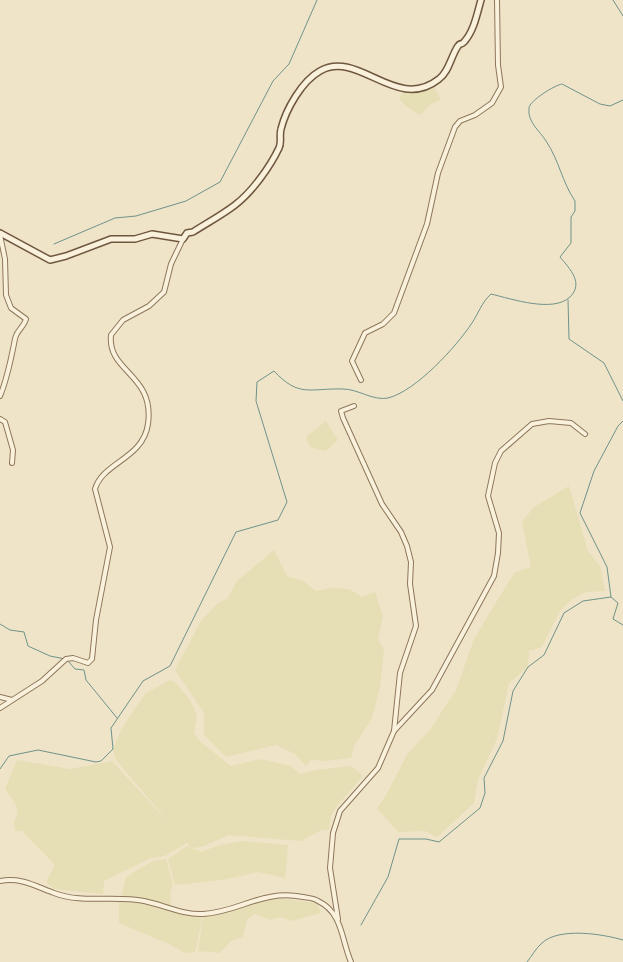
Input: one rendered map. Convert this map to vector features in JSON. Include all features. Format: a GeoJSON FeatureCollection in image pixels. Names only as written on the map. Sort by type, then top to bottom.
{"type":"FeatureCollection","features":[{"type":"Feature","properties":{"kind":"street"},"geometry":{"type":"LineString","coordinates":[[0,708],[42,682],[66,659],[73,658],[83,663],[88,663],[92,659],[96,620],[110,547],[95,488],[99,480],[106,473],[137,448],[148,423],[147,398],[144,389],[118,361],[112,348],[111,335],[123,320],[149,306],[164,292],[173,257],[187,233],[194,232],[235,205],[256,182],[278,149],[280,130],[296,95],[311,78],[321,70],[337,68],[365,72],[404,90],[426,86],[440,79],[459,45],[464,42],[475,23],[481,0]]}},
{"type":"Feature","properties":{"kind":"street"},"geometry":{"type":"LineString","coordinates":[[361,380],[352,361],[365,333],[383,324],[394,313],[427,224],[438,173],[455,126],[460,121],[475,115],[492,103],[501,87],[498,65],[497,0]]}},
{"type":"Feature","properties":{"kind":"street"},"geometry":{"type":"LineString","coordinates":[[0,234],[42,258],[50,260],[66,256],[111,238],[135,239],[152,234],[182,239]]}},
{"type":"Feature","properties":{"kind":"street"},"geometry":{"type":"LineString","coordinates":[[0,234],[6,266],[6,295],[11,308],[26,319],[24,326],[14,337],[12,358],[0,396]]}},
{"type":"Feature","properties":{"kind":"street"},"geometry":{"type":"LineString","coordinates":[[350,962],[338,919],[330,868],[332,833],[340,811],[378,768],[394,731],[400,673],[416,626],[410,584],[411,562],[401,532],[387,514],[343,418],[342,411],[354,406]]}},
{"type":"Feature","properties":{"kind":"street"},"geometry":{"type":"LineString","coordinates":[[0,420],[5,422],[12,442],[12,463]]}},
{"type":"Feature","properties":{"kind":"street"},"geometry":{"type":"LineString","coordinates":[[394,731],[432,690],[494,576],[499,533],[488,496],[495,463],[501,451],[532,424],[564,421],[585,434]]}},
{"type":"Feature","properties":{"kind":"street"},"geometry":{"type":"LineString","coordinates":[[0,697],[12,700]]}},
{"type":"Feature","properties":{"kind":"street"},"geometry":{"type":"LineString","coordinates":[[0,881],[13,879],[38,886],[53,893],[73,897],[143,901],[188,913],[204,914],[264,896],[292,895],[318,900],[338,919]]}},
{"type":"Feature","properties":{"kind":"shaded area"},"geometry":{"type":"Polygon","coordinates":[[[432,84],[441,100],[431,104],[420,115],[399,99],[403,92],[432,84]]]}},
{"type":"Feature","properties":{"kind":"shaded area"},"geometry":{"type":"Polygon","coordinates":[[[326,421],[338,440],[326,451],[310,447],[306,437],[326,421]]]}},
{"type":"Feature","properties":{"kind":"shaded area"},"geometry":{"type":"Polygon","coordinates":[[[569,486],[588,551],[600,566],[605,591],[586,592],[571,600],[560,611],[542,647],[529,651],[528,667],[509,683],[497,739],[478,780],[474,803],[437,837],[425,831],[398,832],[377,808],[385,797],[408,753],[429,731],[456,690],[474,639],[514,573],[531,567],[522,522],[534,507],[569,486]]]}},
{"type":"Feature","properties":{"kind":"shaded area"},"geometry":{"type":"Polygon","coordinates":[[[274,550],[287,576],[303,581],[316,591],[331,588],[349,589],[362,597],[375,592],[383,616],[378,640],[384,649],[380,687],[372,718],[354,746],[351,758],[326,761],[311,760],[306,766],[295,754],[276,745],[226,757],[204,735],[204,713],[175,670],[201,621],[218,603],[228,598],[237,581],[274,550]]]}},
{"type":"Feature","properties":{"kind":"shaded area"},"geometry":{"type":"Polygon","coordinates":[[[170,680],[177,684],[190,700],[197,715],[194,733],[201,742],[231,766],[261,759],[290,766],[301,774],[316,770],[351,766],[363,776],[337,806],[331,816],[329,830],[322,830],[301,841],[228,835],[202,847],[192,848],[202,852],[219,845],[243,841],[288,845],[285,878],[258,872],[222,880],[175,885],[168,859],[187,846],[190,847],[187,843],[165,856],[151,858],[104,881],[103,894],[54,889],[46,882],[55,865],[22,831],[15,831],[14,823],[18,813],[15,803],[5,789],[17,760],[70,769],[112,761],[171,825],[116,760],[113,749],[122,728],[145,694],[170,680]]]}},
{"type":"Feature","properties":{"kind":"shaded area"},"geometry":{"type":"Polygon","coordinates":[[[166,859],[173,885],[170,892],[171,906],[142,899],[121,897],[126,877],[153,861],[166,859]]]}},
{"type":"Feature","properties":{"kind":"shaded area"},"geometry":{"type":"Polygon","coordinates":[[[278,898],[317,903],[321,913],[291,921],[281,917],[270,920],[255,914],[247,919],[243,937],[231,941],[220,953],[198,951],[203,917],[264,899],[278,898]]]}},
{"type":"Feature","properties":{"kind":"shaded area"},"geometry":{"type":"Polygon","coordinates":[[[119,902],[138,903],[187,915],[200,916],[202,920],[195,952],[185,953],[169,944],[119,923],[119,902]]]}},
{"type":"Feature","properties":{"kind":"waterway"},"geometry":{"type":"LineString","coordinates":[[54,244],[115,218],[136,216],[186,201],[220,182],[273,81],[289,64],[317,0]]}},
{"type":"Feature","properties":{"kind":"waterway"},"geometry":{"type":"LineString","coordinates":[[613,0],[623,16]]}},
{"type":"Feature","properties":{"kind":"waterway"},"geometry":{"type":"LineString","coordinates":[[0,769],[9,756],[38,750],[96,762],[101,761],[113,749],[111,728],[143,681],[170,666],[236,532],[278,520],[287,502],[256,401],[257,382],[274,371],[291,385],[306,390],[349,390],[377,398],[388,398],[411,387],[446,355],[465,333],[491,294],[543,304],[563,302],[570,297],[576,287],[576,281],[560,257],[571,243],[571,217],[575,211],[575,201],[550,148],[530,118],[529,108],[533,101],[562,84],[600,104],[610,106],[623,100]]}},
{"type":"Feature","properties":{"kind":"waterway"},"geometry":{"type":"LineString","coordinates":[[568,300],[569,339],[604,363],[623,401]]}},
{"type":"Feature","properties":{"kind":"waterway"},"geometry":{"type":"LineString","coordinates":[[361,925],[388,877],[399,839],[426,839],[439,842],[480,808],[485,793],[484,778],[503,741],[513,691],[528,667],[544,655],[564,613],[583,601],[611,597],[607,567],[580,513],[594,471],[618,426],[623,421]]}},
{"type":"Feature","properties":{"kind":"waterway"},"geometry":{"type":"LineString","coordinates":[[611,597],[618,603],[613,619],[623,625]]}},
{"type":"Feature","properties":{"kind":"waterway"},"geometry":{"type":"LineString","coordinates":[[0,624],[10,630],[24,632],[28,646],[50,656],[65,659]]}},
{"type":"Feature","properties":{"kind":"waterway"},"geometry":{"type":"LineString","coordinates":[[68,661],[75,669],[84,670],[86,680],[117,718]]}},
{"type":"Feature","properties":{"kind":"waterway"},"geometry":{"type":"LineString","coordinates":[[527,962],[542,943],[559,935],[581,933],[623,940]]}}]}
